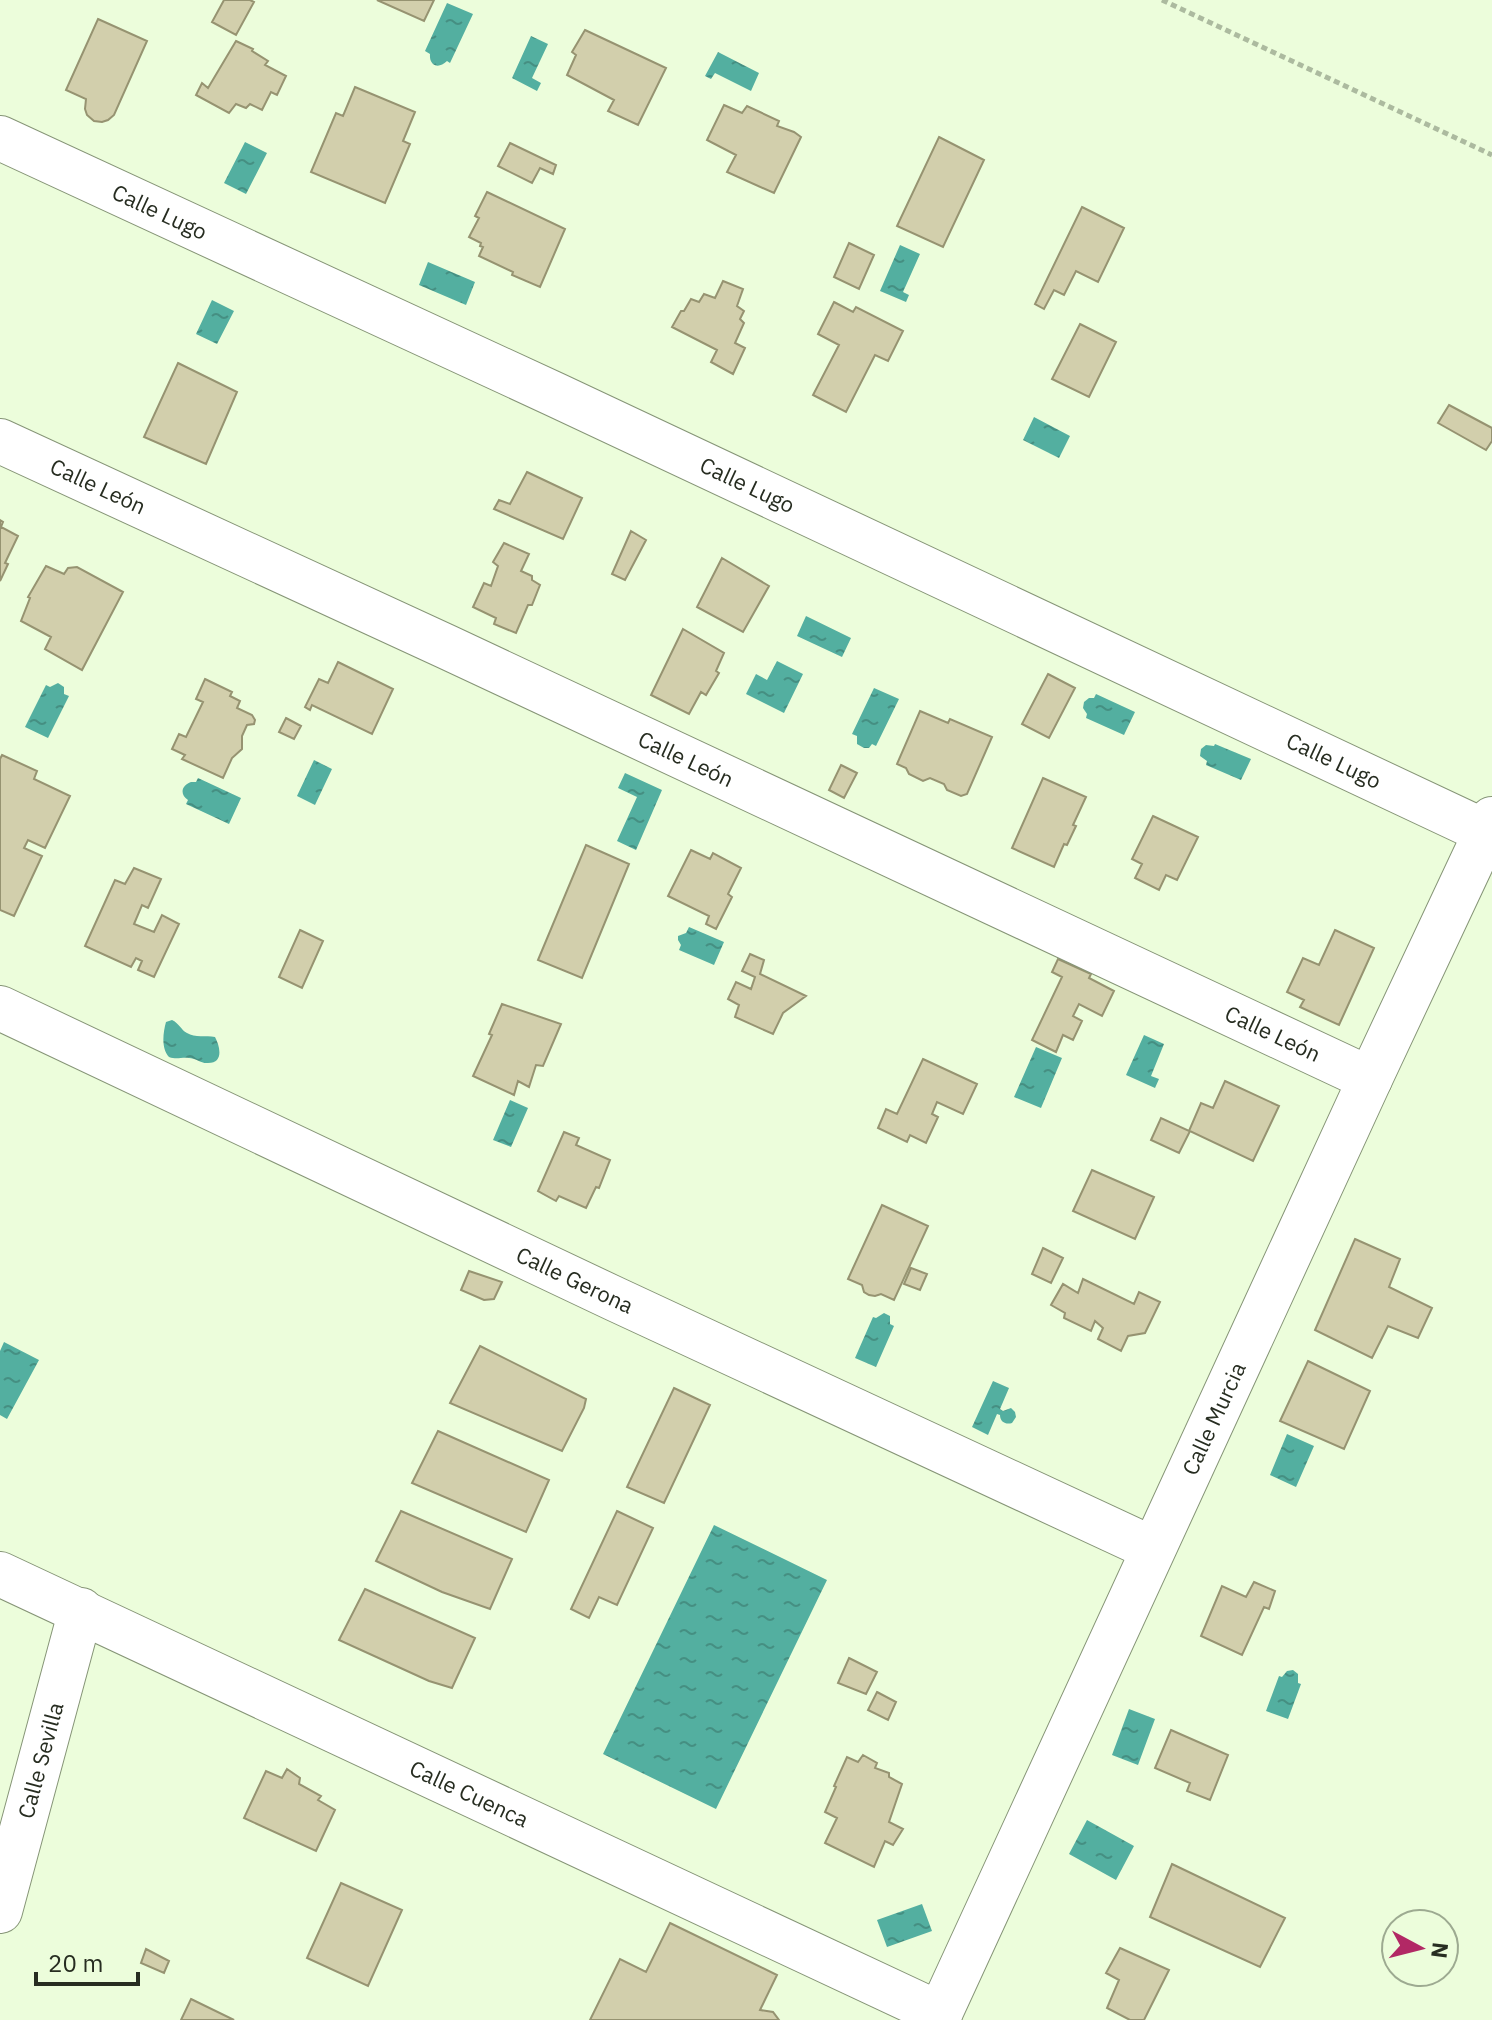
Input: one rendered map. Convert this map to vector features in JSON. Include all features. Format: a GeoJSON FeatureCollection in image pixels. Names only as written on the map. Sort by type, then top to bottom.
{"type":"FeatureCollection","features":[{"type":"Feature","properties":{"kind":"street","name":"Calle Lugo"},"geometry":{"type":"LineString","coordinates":[[0,138],[1490,829]]}},
{"type":"Feature","properties":{"kind":"street","name":"Calle León"},"geometry":{"type":"LineString","coordinates":[[0,441],[1370,1079]]}},
{"type":"Feature","properties":{"kind":"street","name":"Calle Murcia"},"geometry":{"type":"LineString","coordinates":[[938,2017],[1370,1079],[1490,829]]}},
{"type":"Feature","properties":{"kind":"street","name":"Calle Gerona"},"geometry":{"type":"LineString","coordinates":[[0,1008],[1153,1549]]}},
{"type":"Feature","properties":{"kind":"street","name":"Calle Cuenca"},"geometry":{"type":"LineString","coordinates":[[0,1574],[938,2017]]}},
{"type":"Feature","properties":{"kind":"street","name":"Calle Sevilla"},"geometry":{"type":"LineString","coordinates":[[0,1911],[81,1610]]}},
{"type":"Feature","properties":{"kind":"path"},"geometry":{"type":"LineString","coordinates":[[1162,0],[1492,155]]}},
{"type":"Feature","properties":{"kind":"water"},"geometry":{"type":"Polygon","coordinates":[[[447,3],[473,14],[450,63],[447,61],[437,66],[425,51],[447,3]]]}},
{"type":"Feature","properties":{"kind":"water"},"geometry":{"type":"Polygon","coordinates":[[[531,36],[548,44],[532,78],[541,83],[537,91],[512,78],[531,36]]]}},
{"type":"Feature","properties":{"kind":"water"},"geometry":{"type":"Polygon","coordinates":[[[718,52],[759,73],[751,91],[715,73],[711,79],[705,76],[718,52]]]}},
{"type":"Feature","properties":{"kind":"water"},"geometry":{"type":"Polygon","coordinates":[[[245,142],[267,153],[246,194],[224,183],[245,142]]]}},
{"type":"Feature","properties":{"kind":"water"},"geometry":{"type":"Polygon","coordinates":[[[900,245],[920,254],[903,292],[909,295],[906,302],[880,291],[900,245]]]}},
{"type":"Feature","properties":{"kind":"water"},"geometry":{"type":"Polygon","coordinates":[[[428,262],[475,282],[466,305],[419,285],[428,262]]]}},
{"type":"Feature","properties":{"kind":"water"},"geometry":{"type":"Polygon","coordinates":[[[212,300],[234,311],[217,344],[196,334],[212,300]]]}},
{"type":"Feature","properties":{"kind":"water"},"geometry":{"type":"Polygon","coordinates":[[[1034,417],[1070,436],[1059,458],[1023,440],[1034,417]]]}},
{"type":"Feature","properties":{"kind":"water"},"geometry":{"type":"Polygon","coordinates":[[[806,616],[851,638],[842,657],[797,636],[806,616]]]}},
{"type":"Feature","properties":{"kind":"water"},"geometry":{"type":"Polygon","coordinates":[[[777,661],[803,674],[784,713],[746,694],[756,674],[767,680],[777,661]]]}},
{"type":"Feature","properties":{"kind":"water"},"geometry":{"type":"Polygon","coordinates":[[[58,683],[64,687],[64,694],[69,696],[48,738],[25,727],[46,685],[50,687],[58,683]]]}},
{"type":"Feature","properties":{"kind":"water"},"geometry":{"type":"Polygon","coordinates":[[[874,688],[899,699],[876,746],[872,744],[864,748],[857,744],[857,736],[852,734],[874,688]]]}},
{"type":"Feature","properties":{"kind":"water"},"geometry":{"type":"Polygon","coordinates":[[[1096,694],[1135,712],[1124,735],[1086,718],[1084,702],[1096,694]]]}},
{"type":"Feature","properties":{"kind":"water"},"geometry":{"type":"Polygon","coordinates":[[[1215,744],[1251,759],[1241,780],[1206,765],[1207,761],[1200,756],[1201,749],[1215,744]]]}},
{"type":"Feature","properties":{"kind":"water"},"geometry":{"type":"Polygon","coordinates":[[[314,760],[332,769],[315,805],[297,796],[314,760]]]}},
{"type":"Feature","properties":{"kind":"water"},"geometry":{"type":"Polygon","coordinates":[[[625,773],[662,790],[636,850],[617,841],[637,797],[618,788],[625,773]]]}},
{"type":"Feature","properties":{"kind":"water"},"geometry":{"type":"Polygon","coordinates":[[[198,778],[241,798],[229,824],[186,804],[188,800],[183,795],[184,787],[198,778]]]}},
{"type":"Feature","properties":{"kind":"water"},"geometry":{"type":"Polygon","coordinates":[[[689,927],[724,942],[714,965],[679,950],[678,936],[686,933],[689,927]]]}},
{"type":"Feature","properties":{"kind":"water"},"geometry":{"type":"Polygon","coordinates":[[[172,1020],[190,1035],[215,1037],[219,1049],[217,1060],[206,1063],[191,1058],[169,1057],[164,1036],[166,1022],[172,1020]]]}},
{"type":"Feature","properties":{"kind":"water"},"geometry":{"type":"Polygon","coordinates":[[[1144,1035],[1164,1044],[1151,1076],[1159,1079],[1155,1088],[1126,1075],[1144,1035]]]}},
{"type":"Feature","properties":{"kind":"water"},"geometry":{"type":"Polygon","coordinates":[[[1036,1047],[1062,1058],[1041,1108],[1014,1097],[1036,1047]]]}},
{"type":"Feature","properties":{"kind":"water"},"geometry":{"type":"Polygon","coordinates":[[[510,1100],[528,1108],[511,1147],[493,1140],[510,1100]]]}},
{"type":"Feature","properties":{"kind":"water"},"geometry":{"type":"Polygon","coordinates":[[[884,1313],[890,1316],[890,1324],[894,1326],[876,1367],[855,1358],[873,1317],[884,1313]]]}},
{"type":"Feature","properties":{"kind":"water"},"geometry":{"type":"Polygon","coordinates":[[[4,1342],[39,1360],[7,1419],[0,1415],[0,1351],[4,1342]]]}},
{"type":"Feature","properties":{"kind":"water"},"geometry":{"type":"Polygon","coordinates":[[[993,1381],[1009,1388],[1000,1409],[1011,1408],[1016,1417],[1008,1424],[997,1414],[988,1435],[972,1427],[993,1381]]]}},
{"type":"Feature","properties":{"kind":"water"},"geometry":{"type":"Polygon","coordinates":[[[1287,1434],[1314,1446],[1296,1487],[1270,1475],[1287,1434]]]}},
{"type":"Feature","properties":{"kind":"water"},"geometry":{"type":"Polygon","coordinates":[[[714,1525],[827,1580],[716,1809],[603,1754],[714,1525]]]}},
{"type":"Feature","properties":{"kind":"water"},"geometry":{"type":"Polygon","coordinates":[[[1293,1670],[1301,1684],[1288,1719],[1266,1711],[1279,1676],[1293,1670]]]}},
{"type":"Feature","properties":{"kind":"water"},"geometry":{"type":"Polygon","coordinates":[[[1129,1709],[1155,1719],[1138,1765],[1112,1755],[1129,1709]]]}},
{"type":"Feature","properties":{"kind":"water"},"geometry":{"type":"Polygon","coordinates":[[[1087,1820],[1134,1846],[1116,1880],[1069,1854],[1087,1820]]]}},
{"type":"Feature","properties":{"kind":"water"},"geometry":{"type":"Polygon","coordinates":[[[922,1904],[932,1931],[887,1947],[877,1920],[922,1904]]]}},
{"type":"Feature","properties":{"kind":"building"},"geometry":{"type":"Polygon","coordinates":[[[224,0],[254,2],[236,35],[212,22],[224,0]]]}},
{"type":"Feature","properties":{"kind":"building"},"geometry":{"type":"Polygon","coordinates":[[[377,0],[434,0],[424,21],[377,0]]]}},
{"type":"Feature","properties":{"kind":"building"},"geometry":{"type":"Polygon","coordinates":[[[98,19],[147,41],[114,115],[102,122],[94,121],[87,115],[86,99],[66,90],[98,19]]]}},
{"type":"Feature","properties":{"kind":"building"},"geometry":{"type":"Polygon","coordinates":[[[585,30],[666,68],[638,125],[608,111],[614,100],[567,75],[576,55],[572,52],[585,30]]]}},
{"type":"Feature","properties":{"kind":"building"},"geometry":{"type":"Polygon","coordinates":[[[236,41],[253,49],[268,61],[265,65],[286,76],[277,95],[271,92],[262,110],[250,104],[246,108],[236,104],[229,113],[196,95],[202,83],[208,88],[236,41]]]}},
{"type":"Feature","properties":{"kind":"building"},"geometry":{"type":"Polygon","coordinates":[[[355,87],[415,112],[403,141],[410,144],[385,203],[311,172],[336,113],[343,116],[355,87]]]}},
{"type":"Feature","properties":{"kind":"building"},"geometry":{"type":"Polygon","coordinates":[[[724,105],[742,113],[747,106],[779,121],[777,126],[801,137],[774,193],[727,172],[736,155],[707,140],[724,105]]]}},
{"type":"Feature","properties":{"kind":"building"},"geometry":{"type":"Polygon","coordinates":[[[939,137],[984,160],[943,247],[897,226],[939,137]]]}},
{"type":"Feature","properties":{"kind":"building"},"geometry":{"type":"Polygon","coordinates":[[[510,143],[556,165],[553,174],[540,168],[532,183],[498,166],[510,143]]]}},
{"type":"Feature","properties":{"kind":"building"},"geometry":{"type":"Polygon","coordinates":[[[487,192],[565,229],[540,287],[479,256],[483,247],[481,243],[469,237],[487,192]]]}},
{"type":"Feature","properties":{"kind":"building"},"geometry":{"type":"Polygon","coordinates":[[[1082,207],[1124,228],[1098,282],[1076,271],[1064,295],[1054,290],[1044,309],[1035,304],[1082,207]]]}},
{"type":"Feature","properties":{"kind":"building"},"geometry":{"type":"Polygon","coordinates":[[[849,243],[874,255],[859,289],[834,277],[849,243]]]}},
{"type":"Feature","properties":{"kind":"building"},"geometry":{"type":"Polygon","coordinates":[[[723,281],[743,289],[737,306],[744,311],[740,319],[744,323],[735,343],[745,348],[733,374],[711,362],[717,350],[672,327],[691,299],[699,302],[704,294],[715,298],[723,281]]]}},
{"type":"Feature","properties":{"kind":"building"},"geometry":{"type":"Polygon","coordinates":[[[834,302],[853,312],[856,307],[903,331],[888,361],[875,355],[846,412],[813,395],[839,345],[818,334],[834,302]]]}},
{"type":"Feature","properties":{"kind":"building"},"geometry":{"type":"Polygon","coordinates":[[[1080,324],[1116,342],[1089,397],[1052,379],[1080,324]]]}},
{"type":"Feature","properties":{"kind":"building"},"geometry":{"type":"Polygon","coordinates":[[[178,363],[237,392],[206,464],[144,437],[178,363]]]}},
{"type":"Feature","properties":{"kind":"building"},"geometry":{"type":"Polygon","coordinates":[[[1449,405],[1492,428],[1492,441],[1486,450],[1438,423],[1449,405]]]}},
{"type":"Feature","properties":{"kind":"building"},"geometry":{"type":"Polygon","coordinates":[[[527,472],[582,498],[563,539],[494,509],[499,500],[510,504],[527,472]]]}},
{"type":"Feature","properties":{"kind":"building"},"geometry":{"type":"Polygon","coordinates":[[[0,520],[3,522],[1,527],[18,536],[0,581],[0,520]]]}},
{"type":"Feature","properties":{"kind":"building"},"geometry":{"type":"Polygon","coordinates":[[[631,531],[646,540],[625,580],[612,574],[631,531]]]}},
{"type":"Feature","properties":{"kind":"building"},"geometry":{"type":"Polygon","coordinates":[[[504,543],[529,554],[521,571],[532,576],[532,580],[540,585],[516,633],[494,624],[496,618],[473,607],[484,583],[491,586],[498,566],[493,562],[504,543]]]}},
{"type":"Feature","properties":{"kind":"building"},"geometry":{"type":"Polygon","coordinates":[[[722,558],[769,586],[743,632],[697,607],[722,558]]]}},
{"type":"Feature","properties":{"kind":"building"},"geometry":{"type":"Polygon","coordinates":[[[46,566],[64,574],[68,568],[77,567],[123,592],[82,670],[45,649],[51,637],[21,621],[28,597],[46,566]]]}},
{"type":"Feature","properties":{"kind":"building"},"geometry":{"type":"Polygon","coordinates":[[[683,629],[724,653],[716,671],[719,673],[706,695],[701,692],[689,714],[651,695],[683,629]]]}},
{"type":"Feature","properties":{"kind":"building"},"geometry":{"type":"Polygon","coordinates":[[[338,662],[393,689],[372,734],[312,705],[310,710],[305,707],[319,679],[328,683],[338,662]]]}},
{"type":"Feature","properties":{"kind":"building"},"geometry":{"type":"Polygon","coordinates":[[[1048,674],[1075,688],[1049,738],[1022,724],[1048,674]]]}},
{"type":"Feature","properties":{"kind":"building"},"geometry":{"type":"Polygon","coordinates":[[[205,679],[232,692],[230,696],[240,701],[237,708],[252,715],[255,720],[254,724],[247,725],[242,736],[242,749],[232,758],[223,778],[182,759],[185,755],[172,749],[179,734],[186,737],[203,702],[196,699],[205,679]]]}},
{"type":"Feature","properties":{"kind":"building"},"geometry":{"type":"Polygon","coordinates":[[[920,711],[948,723],[950,719],[992,737],[967,794],[961,796],[947,790],[944,784],[930,778],[923,781],[897,764],[920,711]]]}},
{"type":"Feature","properties":{"kind":"building"},"geometry":{"type":"Polygon","coordinates":[[[286,718],[301,726],[294,739],[279,732],[286,718]]]}},
{"type":"Feature","properties":{"kind":"building"},"geometry":{"type":"Polygon","coordinates":[[[2,755],[37,771],[34,779],[70,796],[45,848],[28,840],[24,848],[42,856],[14,916],[0,910],[2,755]]]}},
{"type":"Feature","properties":{"kind":"building"},"geometry":{"type":"Polygon","coordinates":[[[841,765],[857,773],[844,798],[829,790],[841,765]]]}},
{"type":"Feature","properties":{"kind":"building"},"geometry":{"type":"Polygon","coordinates":[[[1043,778],[1086,797],[1073,825],[1076,826],[1054,867],[1012,848],[1043,778]]]}},
{"type":"Feature","properties":{"kind":"building"},"geometry":{"type":"Polygon","coordinates":[[[1153,816],[1198,837],[1177,880],[1166,875],[1159,890],[1135,878],[1142,864],[1132,859],[1153,816]]]}},
{"type":"Feature","properties":{"kind":"building"},"geometry":{"type":"Polygon","coordinates":[[[586,845],[629,864],[582,978],[538,960],[586,845]]]}},
{"type":"Feature","properties":{"kind":"building"},"geometry":{"type":"Polygon","coordinates":[[[691,850],[710,859],[713,853],[741,868],[728,894],[732,897],[716,929],[706,924],[709,916],[668,896],[691,850]]]}},
{"type":"Feature","properties":{"kind":"building"},"geometry":{"type":"Polygon","coordinates":[[[134,868],[161,879],[148,908],[142,905],[134,924],[154,932],[162,915],[179,924],[154,977],[138,970],[142,961],[136,958],[131,967],[85,946],[115,880],[125,884],[134,868]]]}},
{"type":"Feature","properties":{"kind":"building"},"geometry":{"type":"Polygon","coordinates":[[[300,930],[323,941],[302,988],[279,977],[300,930]]]}},
{"type":"Feature","properties":{"kind":"building"},"geometry":{"type":"Polygon","coordinates":[[[1335,930],[1374,948],[1339,1025],[1300,1007],[1304,1000],[1287,992],[1303,958],[1319,965],[1335,930]]]}},
{"type":"Feature","properties":{"kind":"building"},"geometry":{"type":"Polygon","coordinates":[[[750,954],[764,960],[760,974],[806,996],[783,1013],[773,1034],[735,1017],[739,1005],[728,999],[736,982],[751,989],[755,977],[742,971],[750,954]]]}},
{"type":"Feature","properties":{"kind":"building"},"geometry":{"type":"Polygon","coordinates":[[[1058,959],[1091,974],[1089,978],[1114,991],[1102,1016],[1079,1004],[1073,1016],[1082,1021],[1073,1040],[1063,1035],[1056,1052],[1032,1040],[1062,977],[1052,972],[1058,959]]]}},
{"type":"Feature","properties":{"kind":"building"},"geometry":{"type":"Polygon","coordinates":[[[502,1004],[561,1024],[543,1066],[536,1065],[529,1087],[518,1081],[514,1095],[473,1076],[502,1004]]]}},
{"type":"Feature","properties":{"kind":"building"},"geometry":{"type":"Polygon","coordinates":[[[923,1059],[977,1084],[963,1114],[937,1102],[932,1114],[938,1117],[926,1143],[910,1135],[907,1142],[878,1128],[886,1109],[897,1114],[923,1059]]]}},
{"type":"Feature","properties":{"kind":"building"},"geometry":{"type":"Polygon","coordinates":[[[1225,1081],[1279,1106],[1253,1161],[1190,1131],[1179,1153],[1151,1140],[1161,1118],[1189,1131],[1201,1103],[1213,1108],[1225,1081]]]}},
{"type":"Feature","properties":{"kind":"building"},"geometry":{"type":"Polygon","coordinates":[[[564,1132],[579,1138],[576,1145],[610,1160],[599,1188],[596,1187],[586,1208],[559,1196],[556,1201],[538,1191],[564,1132]]]}},
{"type":"Feature","properties":{"kind":"building"},"geometry":{"type":"Polygon","coordinates":[[[1092,1170],[1154,1197],[1135,1239],[1073,1211],[1092,1170]]]}},
{"type":"Feature","properties":{"kind":"building"},"geometry":{"type":"Polygon","coordinates":[[[882,1205],[928,1226],[894,1300],[881,1294],[869,1295],[862,1285],[848,1279],[882,1205]]]}},
{"type":"Feature","properties":{"kind":"building"},"geometry":{"type":"Polygon","coordinates":[[[1355,1239],[1400,1259],[1389,1287],[1432,1308],[1418,1338],[1388,1326],[1372,1358],[1315,1330],[1355,1239]]]}},
{"type":"Feature","properties":{"kind":"building"},"geometry":{"type":"Polygon","coordinates":[[[1043,1248],[1063,1258],[1051,1283],[1032,1274],[1043,1248]]]}},
{"type":"Feature","properties":{"kind":"building"},"geometry":{"type":"Polygon","coordinates":[[[911,1268],[927,1274],[920,1290],[904,1284],[911,1268]]]}},
{"type":"Feature","properties":{"kind":"building"},"geometry":{"type":"Polygon","coordinates":[[[469,1271],[502,1282],[494,1299],[484,1300],[461,1290],[469,1271]]]}},
{"type":"Feature","properties":{"kind":"building"},"geometry":{"type":"Polygon","coordinates":[[[1083,1279],[1134,1304],[1139,1292],[1160,1302],[1145,1333],[1128,1336],[1121,1351],[1098,1339],[1103,1328],[1095,1321],[1091,1331],[1064,1318],[1065,1313],[1051,1305],[1063,1284],[1078,1293],[1083,1279]]]}},
{"type":"Feature","properties":{"kind":"building"},"geometry":{"type":"Polygon","coordinates":[[[480,1346],[586,1399],[562,1451],[450,1403],[480,1346]]]}},
{"type":"Feature","properties":{"kind":"building"},"geometry":{"type":"Polygon","coordinates":[[[1308,1361],[1370,1391],[1344,1449],[1280,1421],[1308,1361]]]}},
{"type":"Feature","properties":{"kind":"building"},"geometry":{"type":"Polygon","coordinates":[[[674,1388],[710,1405],[664,1503],[627,1487],[674,1388]]]}},
{"type":"Feature","properties":{"kind":"building"},"geometry":{"type":"Polygon","coordinates":[[[438,1431],[549,1480],[526,1532],[412,1483],[438,1431]]]}},
{"type":"Feature","properties":{"kind":"building"},"geometry":{"type":"Polygon","coordinates":[[[401,1511],[512,1559],[490,1609],[442,1592],[376,1561],[401,1511]]]}},
{"type":"Feature","properties":{"kind":"building"},"geometry":{"type":"Polygon","coordinates":[[[617,1511],[653,1528],[617,1605],[599,1597],[589,1618],[571,1609],[617,1511]]]}},
{"type":"Feature","properties":{"kind":"building"},"geometry":{"type":"Polygon","coordinates":[[[1254,1582],[1275,1591],[1269,1609],[1264,1607],[1242,1655],[1201,1636],[1222,1586],[1246,1597],[1254,1582]]]}},
{"type":"Feature","properties":{"kind":"building"},"geometry":{"type":"Polygon","coordinates":[[[365,1589],[475,1638],[452,1688],[429,1681],[339,1640],[365,1589]]]}},
{"type":"Feature","properties":{"kind":"building"},"geometry":{"type":"Polygon","coordinates":[[[849,1658],[877,1672],[866,1694],[838,1683],[849,1658]]]}},
{"type":"Feature","properties":{"kind":"building"},"geometry":{"type":"Polygon","coordinates":[[[877,1692],[896,1702],[888,1720],[868,1710],[877,1692]]]}},
{"type":"Feature","properties":{"kind":"building"},"geometry":{"type":"Polygon","coordinates":[[[1171,1730],[1228,1755],[1210,1800],[1187,1791],[1190,1783],[1155,1768],[1171,1730]]]}},
{"type":"Feature","properties":{"kind":"building"},"geometry":{"type":"Polygon","coordinates":[[[863,1755],[877,1763],[875,1768],[889,1773],[889,1777],[902,1784],[889,1822],[903,1829],[893,1845],[885,1841],[874,1867],[825,1843],[837,1818],[825,1812],[834,1786],[847,1757],[858,1762],[863,1755]]]}},
{"type":"Feature","properties":{"kind":"building"},"geometry":{"type":"Polygon","coordinates":[[[287,1769],[300,1778],[299,1784],[321,1796],[318,1800],[335,1810],[316,1851],[244,1818],[266,1771],[282,1778],[287,1769]]]}},
{"type":"Feature","properties":{"kind":"building"},"geometry":{"type":"Polygon","coordinates":[[[1172,1864],[1285,1918],[1260,1967],[1150,1917],[1172,1864]]]}},
{"type":"Feature","properties":{"kind":"building"},"geometry":{"type":"Polygon","coordinates":[[[341,1883],[402,1910],[368,1986],[307,1958],[341,1883]]]}},
{"type":"Feature","properties":{"kind":"building"},"geometry":{"type":"Polygon","coordinates":[[[670,1923],[777,1975],[760,2010],[773,2012],[779,2020],[590,2020],[620,1959],[646,1972],[670,1923]]]}},
{"type":"Feature","properties":{"kind":"building"},"geometry":{"type":"Polygon","coordinates":[[[1120,1948],[1169,1970],[1144,2020],[1130,2020],[1107,2008],[1119,1980],[1106,1973],[1120,1948]]]}},
{"type":"Feature","properties":{"kind":"building"},"geometry":{"type":"Polygon","coordinates":[[[146,1949],[169,1961],[164,1973],[141,1963],[146,1949]]]}},
{"type":"Feature","properties":{"kind":"building"},"geometry":{"type":"Polygon","coordinates":[[[191,1999],[234,2020],[181,2020],[191,1999]]]}}]}
